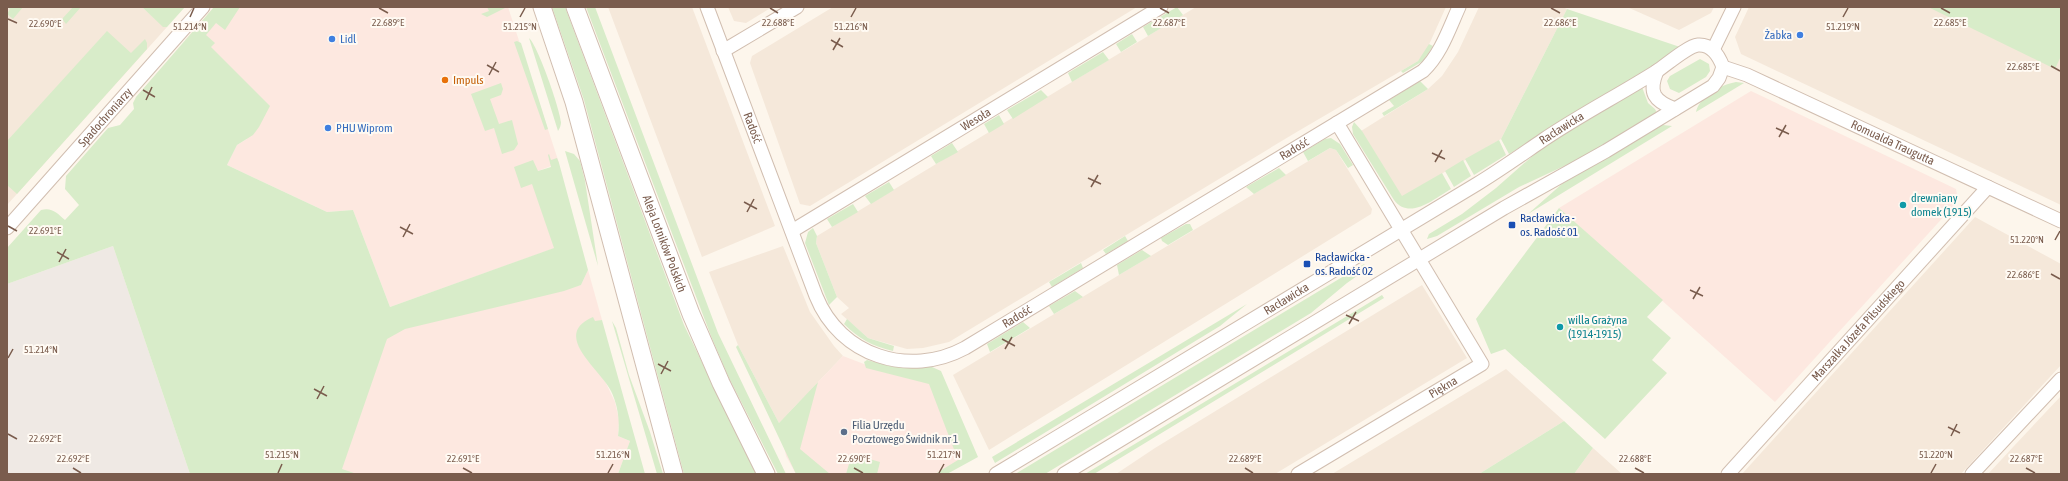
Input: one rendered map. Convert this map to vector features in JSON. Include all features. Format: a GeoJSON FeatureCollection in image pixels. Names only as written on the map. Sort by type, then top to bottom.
{"type":"FeatureCollection","features":[{"type":"Feature","properties":{"kind":"street","name":"Spadochroniarzy"},"geometry":{"type":"LineString","coordinates":[[7,228],[203,7]]}},
{"type":"Feature","properties":{"kind":"street"},"geometry":{"type":"LineString","coordinates":[[542,7],[576,109],[674,474]]}},
{"type":"Feature","properties":{"kind":"street","name":"Aleja Lotników Polskich"},"geometry":{"type":"LineString","coordinates":[[575,7],[691,314],[721,383],[766,474]]}},
{"type":"Feature","properties":{"kind":"street","name":"Radość"},"geometry":{"type":"LineString","coordinates":[[707,7],[818,302],[826,316],[846,338],[862,350],[881,357],[906,361],[933,360],[947,357],[965,348],[1427,67],[1442,44],[1459,7]]}},
{"type":"Feature","properties":{"kind":"street"},"geometry":{"type":"LineString","coordinates":[[723,51],[796,7]]}},
{"type":"Feature","properties":{"kind":"street","name":"Wesoła"},"geometry":{"type":"LineString","coordinates":[[792,231],[1160,7]]}},
{"type":"Feature","properties":{"kind":"street"},"geometry":{"type":"LineString","coordinates":[[1064,474],[1529,193],[1606,151],[1713,86],[1719,78],[1723,67],[1719,56],[1713,50],[1734,7]]}},
{"type":"Feature","properties":{"kind":"street","name":"Racławicka"},"geometry":{"type":"LineString","coordinates":[[996,474],[1512,163],[1543,140],[1657,71],[1696,45],[1704,45],[1713,50]]}},
{"type":"Feature","properties":{"kind":"street","name":"Romualda Traugutta"},"geometry":{"type":"LineString","coordinates":[[1723,67],[1747,75],[2061,221]]}},
{"type":"Feature","properties":{"kind":"street"},"geometry":{"type":"LineString","coordinates":[[1657,71],[1653,81],[1653,93],[1660,103],[1675,110]]}},
{"type":"Feature","properties":{"kind":"street"},"geometry":{"type":"LineString","coordinates":[[1337,123],[1420,259]]}},
{"type":"Feature","properties":{"kind":"street","name":"Marszałka Józefa Piłsudskiego"},"geometry":{"type":"LineString","coordinates":[[1728,474],[1988,187]]}},
{"type":"Feature","properties":{"kind":"street","name":"Piękna"},"geometry":{"type":"LineString","coordinates":[[1298,474],[1482,364],[1420,259]]}},
{"type":"Feature","properties":{"kind":"street"},"geometry":{"type":"LineString","coordinates":[[1972,474],[2061,379]]}},
{"type":"Feature","properties":{"kind":"shaded area"},"geometry":{"type":"Polygon","coordinates":[[[7,7],[142,7],[163,26],[167,27],[7,205],[7,7]]]}},
{"type":"Feature","properties":{"kind":"shaded area"},"geometry":{"type":"Polygon","coordinates":[[[214,7],[508,7],[559,163],[538,171],[555,248],[390,307],[353,210],[327,212],[227,165],[237,145],[247,139],[185,40],[214,7]]]}},
{"type":"Feature","properties":{"kind":"shaded area"},"geometry":{"type":"Polygon","coordinates":[[[608,7],[692,7],[775,226],[702,257],[608,7]]]}},
{"type":"Feature","properties":{"kind":"shaded area"},"geometry":{"type":"Polygon","coordinates":[[[728,7],[772,7],[746,23],[734,21],[728,7]]]}},
{"type":"Feature","properties":{"kind":"shaded area"},"geometry":{"type":"Polygon","coordinates":[[[833,7],[1137,7],[810,206],[800,204],[750,63],[752,56],[833,7]]]}},
{"type":"Feature","properties":{"kind":"shaded area"},"geometry":{"type":"Polygon","coordinates":[[[1196,7],[1446,7],[1427,49],[1418,61],[1295,133],[949,342],[923,348],[907,349],[868,338],[841,314],[849,308],[837,297],[816,243],[817,236],[1196,7]]]}},
{"type":"Feature","properties":{"kind":"shaded area"},"geometry":{"type":"Polygon","coordinates":[[[1479,7],[1562,7],[1567,9],[1501,139],[1402,197],[1361,131],[1428,89],[1442,76],[1458,52],[1479,7]]]}},
{"type":"Feature","properties":{"kind":"shaded area"},"geometry":{"type":"Polygon","coordinates":[[[1627,7],[1714,7],[1711,13],[1679,30],[1627,7]]]}},
{"type":"Feature","properties":{"kind":"shaded area"},"geometry":{"type":"Polygon","coordinates":[[[1749,7],[2061,7],[2061,205],[1741,54],[1735,37],[1749,7]]]}},
{"type":"Feature","properties":{"kind":"shaded area"},"geometry":{"type":"Polygon","coordinates":[[[1751,91],[1956,189],[1958,201],[1775,402],[1559,208],[1751,91]]]}},
{"type":"Feature","properties":{"kind":"shaded area"},"geometry":{"type":"Polygon","coordinates":[[[1330,148],[1336,150],[1372,209],[1371,214],[989,450],[953,375],[1330,148]]]}},
{"type":"Feature","properties":{"kind":"shaded area"},"geometry":{"type":"Polygon","coordinates":[[[1975,217],[2061,264],[2061,365],[1961,474],[1742,474],[1975,217]]]}},
{"type":"Feature","properties":{"kind":"shaded area"},"geometry":{"type":"Polygon","coordinates":[[[113,246],[190,474],[7,474],[7,284],[113,246]]]}},
{"type":"Feature","properties":{"kind":"shaded area"},"geometry":{"type":"Polygon","coordinates":[[[783,246],[810,312],[834,346],[843,356],[779,423],[738,345],[709,272],[783,246]]]}},
{"type":"Feature","properties":{"kind":"shaded area"},"geometry":{"type":"Polygon","coordinates":[[[588,270],[602,320],[595,322],[604,379],[615,402],[619,420],[618,436],[630,441],[618,474],[330,474],[377,335],[581,285],[588,270]]]}},
{"type":"Feature","properties":{"kind":"shaded area"},"geometry":{"type":"Polygon","coordinates":[[[1422,285],[1467,358],[1275,474],[1116,474],[1155,448],[1422,285]]]}},
{"type":"Feature","properties":{"kind":"shaded area"},"geometry":{"type":"Polygon","coordinates":[[[843,356],[864,364],[936,383],[967,458],[939,474],[796,474],[786,456],[779,423],[843,356]]]}},
{"type":"Feature","properties":{"kind":"shaded area"},"geometry":{"type":"Polygon","coordinates":[[[1506,369],[1564,421],[1479,474],[1332,474],[1506,369]]]}},
{"type":"Feature","properties":{"kind":"shaded area"},"geometry":{"type":"Polygon","coordinates":[[[2061,396],[2061,474],[1988,474],[2014,446],[2061,396]]]}},
{"type":"Feature","properties":{"kind":"shaded area"},"geometry":{"type":"Polygon","coordinates":[[[1593,448],[1622,474],[1574,474],[1593,448]]]}},
{"type":"Feature","properties":{"kind":"green space"},"geometry":{"type":"Polygon","coordinates":[[[8,7],[23,7],[13,19],[7,14],[10,9],[8,7]]]}},
{"type":"Feature","properties":{"kind":"green space"},"geometry":{"type":"Polygon","coordinates":[[[73,7],[81,7],[66,24],[62,19],[73,7]]]}},
{"type":"Feature","properties":{"kind":"green space"},"geometry":{"type":"Polygon","coordinates":[[[142,7],[185,7],[167,27],[163,27],[142,7]]]}},
{"type":"Feature","properties":{"kind":"green space"},"geometry":{"type":"Polygon","coordinates":[[[214,7],[240,7],[225,30],[216,23],[206,35],[215,43],[211,47],[270,106],[253,135],[237,145],[227,165],[327,212],[353,210],[390,307],[554,248],[532,184],[521,188],[514,167],[533,160],[538,171],[551,167],[549,154],[551,160],[557,158],[559,163],[588,270],[581,285],[564,291],[405,329],[387,339],[342,469],[357,474],[190,474],[113,246],[7,284],[7,248],[41,210],[51,210],[65,220],[79,205],[65,189],[66,176],[108,128],[120,125],[134,109],[133,103],[136,97],[214,7]]]}},
{"type":"Feature","properties":{"kind":"green space"},"geometry":{"type":"Polygon","coordinates":[[[487,7],[507,7],[487,17],[481,14],[489,11],[487,7]]]}},
{"type":"Feature","properties":{"kind":"green space"},"geometry":{"type":"Polygon","coordinates":[[[552,7],[565,7],[684,325],[756,474],[684,474],[584,100],[552,7]]]}},
{"type":"Feature","properties":{"kind":"green space"},"geometry":{"type":"Polygon","coordinates":[[[586,7],[595,7],[718,333],[786,474],[778,474],[728,376],[711,336],[586,7]]]}},
{"type":"Feature","properties":{"kind":"green space"},"geometry":{"type":"Polygon","coordinates":[[[1177,7],[1183,15],[1148,36],[1143,27],[1177,7]]]}},
{"type":"Feature","properties":{"kind":"green space"},"geometry":{"type":"Polygon","coordinates":[[[1928,7],[2061,7],[2061,56],[2055,69],[1928,7]]]}},
{"type":"Feature","properties":{"kind":"green space"},"geometry":{"type":"Polygon","coordinates":[[[1567,9],[1683,48],[1509,154],[1501,139],[1567,9]]]}},
{"type":"Feature","properties":{"kind":"green space"},"geometry":{"type":"Polygon","coordinates":[[[107,31],[131,53],[145,39],[147,49],[17,194],[7,185],[7,141],[107,31]]]}},
{"type":"Feature","properties":{"kind":"green space"},"geometry":{"type":"Polygon","coordinates":[[[1132,34],[1137,42],[1121,52],[1116,44],[1132,34]]]}},
{"type":"Feature","properties":{"kind":"green space"},"geometry":{"type":"Polygon","coordinates":[[[529,38],[538,53],[557,105],[561,122],[558,131],[529,38]]]}},
{"type":"Feature","properties":{"kind":"green space"},"geometry":{"type":"Polygon","coordinates":[[[517,41],[521,43],[548,129],[545,130],[514,42],[517,41]]]}},
{"type":"Feature","properties":{"kind":"green space"},"geometry":{"type":"Polygon","coordinates":[[[1429,44],[1433,46],[1423,61],[1403,73],[1401,71],[1418,61],[1429,44]]]}},
{"type":"Feature","properties":{"kind":"green space"},"geometry":{"type":"Polygon","coordinates":[[[1103,52],[1109,60],[1072,82],[1068,73],[1103,52]]]}},
{"type":"Feature","properties":{"kind":"green space"},"geometry":{"type":"Polygon","coordinates":[[[1700,59],[1709,64],[1710,71],[1706,77],[1679,93],[1670,89],[1667,81],[1670,76],[1700,59]]]}},
{"type":"Feature","properties":{"kind":"green space"},"geometry":{"type":"Polygon","coordinates":[[[1420,81],[1428,89],[1384,116],[1382,113],[1394,106],[1389,100],[1420,81]]]}},
{"type":"Feature","properties":{"kind":"green space"},"geometry":{"type":"Polygon","coordinates":[[[1736,82],[1744,83],[1696,112],[1701,101],[1711,92],[1736,82]]]}},
{"type":"Feature","properties":{"kind":"green space"},"geometry":{"type":"Polygon","coordinates":[[[501,83],[503,89],[501,95],[490,99],[499,124],[512,120],[518,144],[514,150],[502,154],[494,128],[485,131],[471,94],[501,83]]]}},
{"type":"Feature","properties":{"kind":"green space"},"geometry":{"type":"Polygon","coordinates":[[[1642,87],[1648,103],[1657,113],[1592,153],[1519,187],[1437,236],[1427,239],[1429,234],[1462,214],[1496,188],[1554,137],[1642,87]]]}},
{"type":"Feature","properties":{"kind":"green space"},"geometry":{"type":"Polygon","coordinates":[[[1041,90],[1048,97],[1013,119],[1007,110],[1041,90]]]}},
{"type":"Feature","properties":{"kind":"green space"},"geometry":{"type":"Polygon","coordinates":[[[999,115],[1004,124],[989,133],[984,124],[999,115]]]}},
{"type":"Feature","properties":{"kind":"green space"},"geometry":{"type":"Polygon","coordinates":[[[1354,122],[1362,131],[1402,196],[1442,173],[1451,189],[1422,206],[1407,208],[1400,206],[1394,200],[1353,134],[1352,127],[1354,122]]]}},
{"type":"Feature","properties":{"kind":"green space"},"geometry":{"type":"Polygon","coordinates":[[[1663,125],[1672,126],[1528,214],[1563,183],[1654,128],[1663,125]]]}},
{"type":"Feature","properties":{"kind":"green space"},"geometry":{"type":"Polygon","coordinates":[[[1331,138],[1340,144],[1353,165],[1348,168],[1336,150],[1330,148],[1308,161],[1303,152],[1325,139],[1331,138]]]}},
{"type":"Feature","properties":{"kind":"green space"},"geometry":{"type":"Polygon","coordinates":[[[1499,140],[1506,155],[1474,175],[1465,159],[1499,140]]]}},
{"type":"Feature","properties":{"kind":"green space"},"geometry":{"type":"Polygon","coordinates":[[[952,143],[958,152],[936,164],[931,156],[952,143]]]}},
{"type":"Feature","properties":{"kind":"green space"},"geometry":{"type":"Polygon","coordinates":[[[565,151],[574,154],[580,161],[585,181],[598,266],[565,151]]]}},
{"type":"Feature","properties":{"kind":"green space"},"geometry":{"type":"Polygon","coordinates":[[[1463,160],[1471,176],[1454,187],[1445,171],[1463,160]]]}},
{"type":"Feature","properties":{"kind":"green space"},"geometry":{"type":"Polygon","coordinates":[[[1279,168],[1286,175],[1254,194],[1246,187],[1279,168]]]}},
{"type":"Feature","properties":{"kind":"green space"},"geometry":{"type":"Polygon","coordinates":[[[889,182],[894,190],[871,204],[865,196],[889,182]]]}},
{"type":"Feature","properties":{"kind":"green space"},"geometry":{"type":"Polygon","coordinates":[[[853,204],[858,212],[832,227],[827,219],[853,204]]]}},
{"type":"Feature","properties":{"kind":"green space"},"geometry":{"type":"Polygon","coordinates":[[[1559,208],[1663,300],[1647,317],[1671,338],[1652,360],[1667,373],[1605,439],[1505,349],[1491,354],[1476,319],[1559,208]]]}},
{"type":"Feature","properties":{"kind":"green space"},"geometry":{"type":"Polygon","coordinates":[[[1186,224],[1190,224],[1193,230],[1168,245],[1162,241],[1161,238],[1186,224]]]}},
{"type":"Feature","properties":{"kind":"green space"},"geometry":{"type":"Polygon","coordinates":[[[813,228],[817,236],[816,243],[837,297],[829,305],[805,243],[808,232],[813,228]]]}},
{"type":"Feature","properties":{"kind":"green space"},"geometry":{"type":"Polygon","coordinates":[[[1125,236],[1128,241],[1106,254],[1103,250],[1125,236]]]}},
{"type":"Feature","properties":{"kind":"green space"},"geometry":{"type":"Polygon","coordinates":[[[1142,250],[1151,256],[1119,275],[1117,265],[1142,250]]]}},
{"type":"Feature","properties":{"kind":"green space"},"geometry":{"type":"Polygon","coordinates":[[[1081,263],[1083,268],[1052,287],[1049,282],[1081,263]]]}},
{"type":"Feature","properties":{"kind":"green space"},"geometry":{"type":"Polygon","coordinates":[[[1364,264],[1367,269],[1347,283],[1311,313],[1045,474],[1015,474],[1364,264]]]}},
{"type":"Feature","properties":{"kind":"green space"},"geometry":{"type":"Polygon","coordinates":[[[1075,291],[1083,297],[1054,314],[1049,306],[1075,291]]]}},
{"type":"Feature","properties":{"kind":"green space"},"geometry":{"type":"Polygon","coordinates":[[[1382,295],[1384,298],[1094,474],[1085,474],[1382,295]]]}},
{"type":"Feature","properties":{"kind":"green space"},"geometry":{"type":"Polygon","coordinates":[[[1247,304],[1220,326],[995,463],[992,457],[1247,304]]]}},
{"type":"Feature","properties":{"kind":"green space"},"geometry":{"type":"Polygon","coordinates":[[[593,317],[595,321],[602,320],[645,474],[618,474],[630,441],[618,436],[618,414],[611,391],[582,352],[577,342],[576,333],[581,324],[593,317]]]}},
{"type":"Feature","properties":{"kind":"green space"},"geometry":{"type":"Polygon","coordinates":[[[847,319],[868,338],[894,346],[893,351],[872,344],[855,334],[844,324],[847,319]]]}},
{"type":"Feature","properties":{"kind":"green space"},"geometry":{"type":"Polygon","coordinates":[[[612,321],[616,328],[629,375],[650,432],[663,474],[657,474],[612,321]]]}},
{"type":"Feature","properties":{"kind":"green space"},"geometry":{"type":"Polygon","coordinates":[[[1023,322],[1030,328],[990,352],[987,344],[1023,322]]]}},
{"type":"Feature","properties":{"kind":"green space"},"geometry":{"type":"Polygon","coordinates":[[[738,345],[779,423],[818,382],[800,449],[830,474],[796,474],[736,347],[738,345]]]}},
{"type":"Feature","properties":{"kind":"green space"},"geometry":{"type":"Polygon","coordinates":[[[867,360],[894,367],[932,367],[941,371],[978,457],[947,474],[935,474],[958,460],[929,384],[866,368],[864,362],[867,360]]]}},
{"type":"Feature","properties":{"kind":"green space"},"geometry":{"type":"Polygon","coordinates":[[[1564,421],[1593,448],[1574,474],[1479,474],[1564,421]]]}},
{"type":"Feature","properties":{"kind":"green space"},"geometry":{"type":"Polygon","coordinates":[[[852,454],[880,462],[877,474],[846,474],[852,454]]]}},
{"type":"Feature","properties":{"kind":"place","name":"Żabka"},"geometry":{"type":"Point","coordinates":[1800,35]}},
{"type":"Feature","properties":{"kind":"place","name":"Lidl"},"geometry":{"type":"Point","coordinates":[332,39]}},
{"type":"Feature","properties":{"kind":"place","name":"Impuls"},"geometry":{"type":"Point","coordinates":[445,80]}},
{"type":"Feature","properties":{"kind":"place","name":"PHU Wiprom"},"geometry":{"type":"Point","coordinates":[328,128]}},
{"type":"Feature","properties":{"kind":"place","name":"drewniany domek (1915)"},"geometry":{"type":"Point","coordinates":[1903,205]}},
{"type":"Feature","properties":{"kind":"place","name":"Racławicka - os. Radość 01"},"geometry":{"type":"Point","coordinates":[1512,225]}},
{"type":"Feature","properties":{"kind":"place","name":"Racławicka - os. Radość 02"},"geometry":{"type":"Point","coordinates":[1307,264]}},
{"type":"Feature","properties":{"kind":"place","name":"willa Grażyna (1914-1915)"},"geometry":{"type":"Point","coordinates":[1560,327]}},
{"type":"Feature","properties":{"kind":"place","name":"Filia Urzędu Pocztowego Świdnik nr 1"},"geometry":{"type":"Point","coordinates":[844,432]}}]}
